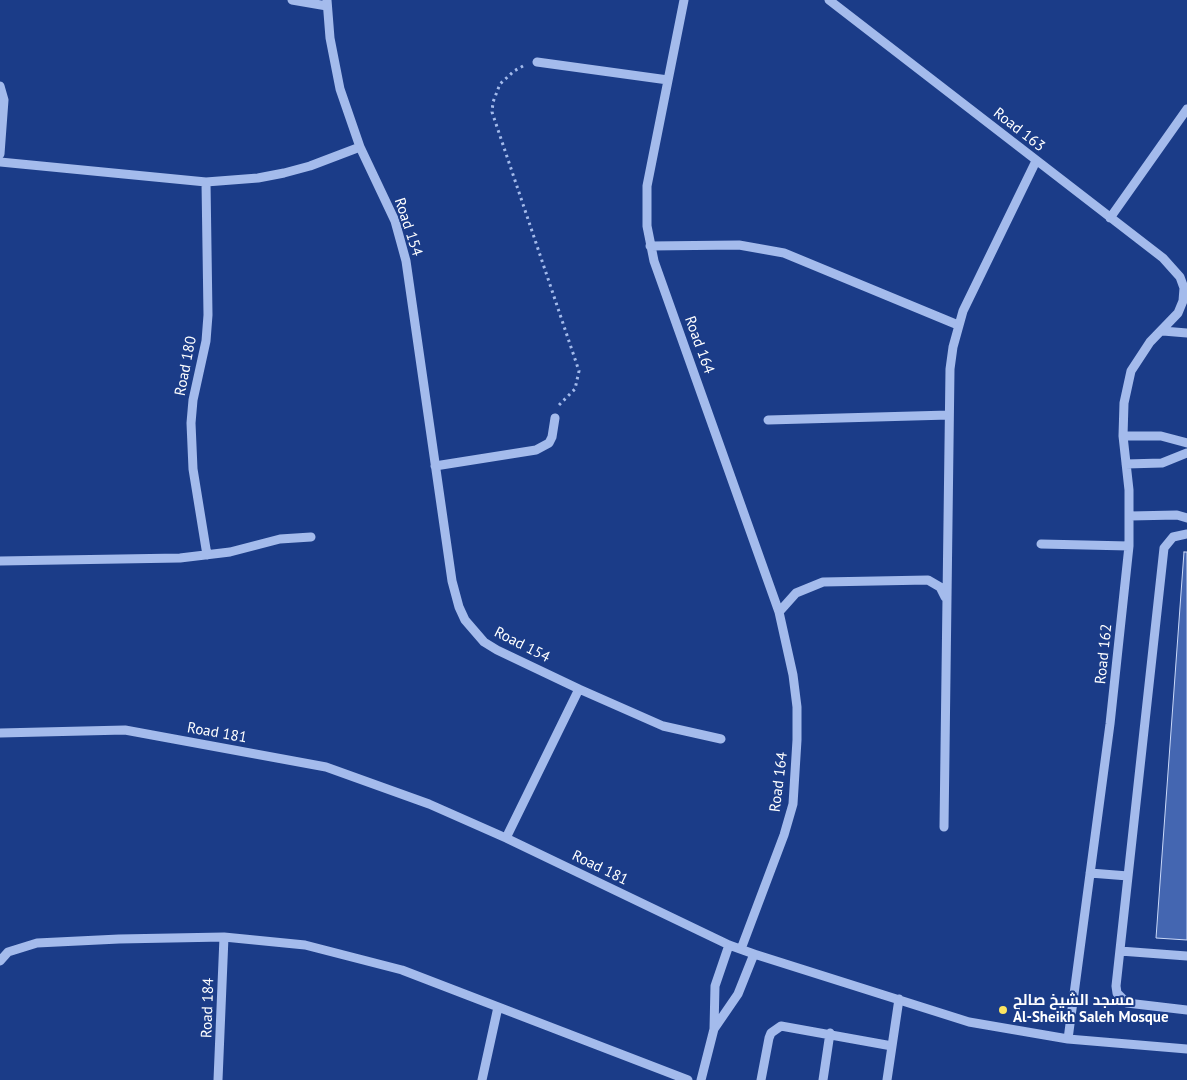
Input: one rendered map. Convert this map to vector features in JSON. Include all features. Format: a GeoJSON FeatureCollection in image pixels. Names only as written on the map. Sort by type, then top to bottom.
{"type":"FeatureCollection","features":[{"type":"Feature","properties":{"kind":"street","name":"Road 154"},"geometry":{"type":"LineString","coordinates":[[292,0],[327,3],[330,38],[338,80],[360,147],[387,202],[406,261],[452,581],[459,607],[465,620],[484,642],[496,650],[579,689],[663,726],[721,739]]}},
{"type":"Feature","properties":{"kind":"street","name":"Road 164"},"geometry":{"type":"LineString","coordinates":[[684,0],[647,186],[645,206],[650,246],[779,612],[793,675],[796,707],[795,788],[784,835],[741,949]]}},
{"type":"Feature","properties":{"kind":"street","name":"Road 163"},"geometry":{"type":"LineString","coordinates":[[828,0],[1173,266],[1185,289]]}},
{"type":"Feature","properties":{"kind":"street"},"geometry":{"type":"LineString","coordinates":[[537,62],[668,80]]}},
{"type":"Feature","properties":{"kind":"street"},"geometry":{"type":"LineString","coordinates":[[0,86],[4,100],[0,154]]}},
{"type":"Feature","properties":{"kind":"street"},"geometry":{"type":"LineString","coordinates":[[1110,218],[1187,108]]}},
{"type":"Feature","properties":{"kind":"street"},"geometry":{"type":"LineString","coordinates":[[0,162],[206,182],[258,178],[284,173],[310,166],[360,147]]}},
{"type":"Feature","properties":{"kind":"street"},"geometry":{"type":"LineString","coordinates":[[944,827],[950,369],[958,325],[969,296],[1036,160]]}},
{"type":"Feature","properties":{"kind":"street","name":"Road 180"},"geometry":{"type":"LineString","coordinates":[[206,182],[208,315],[206,341],[193,400],[191,423],[193,469],[207,555]]}},
{"type":"Feature","properties":{"kind":"street"},"geometry":{"type":"LineString","coordinates":[[650,246],[739,245],[784,253],[958,325]]}},
{"type":"Feature","properties":{"kind":"street","name":"Road 162"},"geometry":{"type":"LineString","coordinates":[[1068,1039],[1110,724],[1129,546],[1130,516],[1123,436],[1124,404],[1131,371],[1150,342],[1163,331],[1178,313],[1185,289]]}},
{"type":"Feature","properties":{"kind":"street"},"geometry":{"type":"LineString","coordinates":[[1163,331],[1187,333]]}},
{"type":"Feature","properties":{"kind":"street"},"geometry":{"type":"LineString","coordinates":[[768,420],[949,415]]}},
{"type":"Feature","properties":{"kind":"street"},"geometry":{"type":"LineString","coordinates":[[435,466],[536,450],[549,443],[552,437],[555,418]]}},
{"type":"Feature","properties":{"kind":"street"},"geometry":{"type":"LineString","coordinates":[[1123,436],[1161,436],[1187,443]]}},
{"type":"Feature","properties":{"kind":"street"},"geometry":{"type":"LineString","coordinates":[[1126,464],[1162,463],[1187,453]]}},
{"type":"Feature","properties":{"kind":"street"},"geometry":{"type":"LineString","coordinates":[[1130,516],[1177,515],[1187,518]]}},
{"type":"Feature","properties":{"kind":"street"},"geometry":{"type":"LineString","coordinates":[[1187,534],[1173,538],[1164,548],[1116,986],[1122,999],[1134,1006],[1187,1010]]}},
{"type":"Feature","properties":{"kind":"street"},"geometry":{"type":"LineString","coordinates":[[0,561],[153,559],[207,555],[280,539],[311,536]]}},
{"type":"Feature","properties":{"kind":"street"},"geometry":{"type":"LineString","coordinates":[[1040,544],[1129,546]]}},
{"type":"Feature","properties":{"kind":"street"},"geometry":{"type":"LineString","coordinates":[[779,612],[796,593],[823,582],[928,580],[940,587],[946,600]]}},
{"type":"Feature","properties":{"kind":"street"},"geometry":{"type":"LineString","coordinates":[[506,838],[579,689]]}},
{"type":"Feature","properties":{"kind":"street","name":"Road 181"},"geometry":{"type":"LineString","coordinates":[[0,733],[125,730],[326,767],[430,804],[506,838],[730,945],[754,954],[969,1022],[1068,1039],[1187,1049]]}},
{"type":"Feature","properties":{"kind":"street"},"geometry":{"type":"LineString","coordinates":[[1090,873],[1128,876]]}},
{"type":"Feature","properties":{"kind":"street"},"geometry":{"type":"LineString","coordinates":[[1,958],[8,952],[37,944],[224,937],[305,945],[402,970],[688,1080]]}},
{"type":"Feature","properties":{"kind":"street","name":"Road 184"},"geometry":{"type":"LineString","coordinates":[[218,1080],[224,937]]}},
{"type":"Feature","properties":{"kind":"street"},"geometry":{"type":"LineString","coordinates":[[701,1080],[714,1030],[714,986],[730,945]]}},
{"type":"Feature","properties":{"kind":"street"},"geometry":{"type":"LineString","coordinates":[[1120,951],[1187,956]]}},
{"type":"Feature","properties":{"kind":"street"},"geometry":{"type":"LineString","coordinates":[[714,1030],[738,994],[754,954]]}},
{"type":"Feature","properties":{"kind":"street"},"geometry":{"type":"LineString","coordinates":[[887,1080],[899,999]]}},
{"type":"Feature","properties":{"kind":"street"},"geometry":{"type":"LineString","coordinates":[[482,1080],[498,1007]]}},
{"type":"Feature","properties":{"kind":"street"},"geometry":{"type":"LineString","coordinates":[[761,1080],[769,1038],[776,1029],[786,1026],[892,1046]]}},
{"type":"Feature","properties":{"kind":"street"},"geometry":{"type":"LineString","coordinates":[[823,1080],[830,1034]]}},
{"type":"Feature","properties":{"kind":"path"},"geometry":{"type":"LineString","coordinates":[[537,62],[514,70],[500,84],[493,102],[492,112],[579,371],[578,384],[560,404],[555,418]]}},
{"type":"Feature","properties":{"kind":"building"},"geometry":{"type":"Polygon","coordinates":[[[1184,552],[1187,552],[1187,940],[1156,938],[1184,552]]]}},
{"type":"Feature","properties":{"kind":"place","name":"مسجد الشيخ صالح Al-Sheikh Saleh Mosque"},"geometry":{"type":"Point","coordinates":[1003,1010]}}]}
